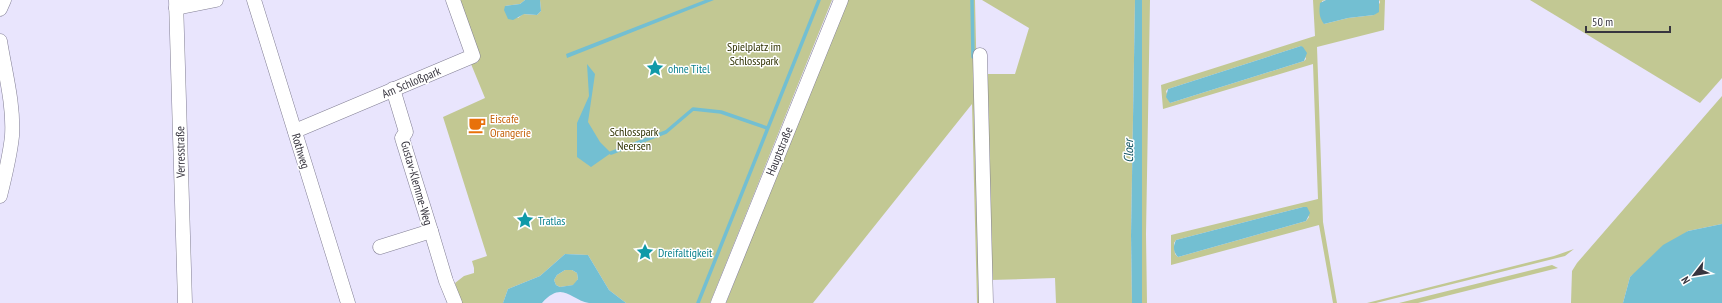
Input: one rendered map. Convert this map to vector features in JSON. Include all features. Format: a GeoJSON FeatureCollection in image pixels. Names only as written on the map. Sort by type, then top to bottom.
{"type":"FeatureCollection","features":[{"type":"Feature","properties":{"kind":"street"},"geometry":{"type":"LineString","coordinates":[[0,9],[4,0]]}},
{"type":"Feature","properties":{"kind":"street"},"geometry":{"type":"LineString","coordinates":[[176,4],[216,0]]}},
{"type":"Feature","properties":{"kind":"street","name":"Rothweg"},"geometry":{"type":"LineString","coordinates":[[254,0],[348,303]]}},
{"type":"Feature","properties":{"kind":"street","name":"Am Schloßpark"},"geometry":{"type":"LineString","coordinates":[[295,131],[473,56],[453,0]]}},
{"type":"Feature","properties":{"kind":"street","name":"Hauptstraße"},"geometry":{"type":"LineString","coordinates":[[718,303],[841,0]]}},
{"type":"Feature","properties":{"kind":"street","name":"Verresstraße"},"geometry":{"type":"LineString","coordinates":[[176,4],[185,303]]}},
{"type":"Feature","properties":{"kind":"street"},"geometry":{"type":"LineString","coordinates":[[0,41],[9,97],[12,128],[8,160],[0,196]]}},
{"type":"Feature","properties":{"kind":"street"},"geometry":{"type":"LineString","coordinates":[[980,55],[986,303]]}},
{"type":"Feature","properties":{"kind":"street","name":"Gustav-Klemme-Weg"},"geometry":{"type":"LineString","coordinates":[[393,89],[406,132],[402,138],[446,280],[455,303]]}},
{"type":"Feature","properties":{"kind":"street","name":"Gustav-Klemme-Weg"},"geometry":{"type":"LineString","coordinates":[[380,247],[431,231]]}},
{"type":"Feature","properties":{"kind":"green space","name":"Schlosspark Neersen"},"geometry":{"type":"Polygon","coordinates":[[[459,0],[525,0],[520,4],[505,6],[518,18],[523,14],[537,15],[541,11],[540,0],[832,0],[710,303],[626,303],[609,290],[588,255],[565,254],[540,276],[508,289],[503,303],[461,303],[455,283],[464,276],[474,273],[472,261],[487,256],[443,117],[485,98],[471,64],[478,62],[471,44],[459,0]]]}},
{"type":"Feature","properties":{"kind":"green space"},"geometry":{"type":"Polygon","coordinates":[[[846,0],[975,0],[982,303],[977,303],[972,104],[813,303],[726,303],[846,0]]]}},
{"type":"Feature","properties":{"kind":"green space"},"geometry":{"type":"Polygon","coordinates":[[[982,0],[1135,0],[1131,235],[1132,303],[1056,303],[1055,278],[990,280],[985,74],[1015,74],[1029,28],[982,0]]]}},
{"type":"Feature","properties":{"kind":"green space"},"geometry":{"type":"Polygon","coordinates":[[[1142,0],[1150,0],[1146,234],[1147,303],[1142,303],[1142,0]]]}},
{"type":"Feature","properties":{"kind":"green space"},"geometry":{"type":"Polygon","coordinates":[[[1313,0],[1326,0],[1322,1],[1324,24],[1348,18],[1374,15],[1380,2],[1379,0],[1385,0],[1384,30],[1317,47],[1323,222],[1337,303],[1333,303],[1319,225],[1171,265],[1171,235],[1318,199],[1313,64],[1163,109],[1161,85],[1315,36],[1313,0]],[[1301,46],[1168,89],[1166,91],[1170,103],[1304,61],[1306,59],[1301,46]],[[1303,207],[1176,240],[1174,243],[1175,254],[1178,257],[1306,221],[1309,217],[1303,207]]]}},
{"type":"Feature","properties":{"kind":"green space"},"geometry":{"type":"Polygon","coordinates":[[[1530,0],[1722,0],[1722,78],[1700,103],[1530,0]]]}},
{"type":"Feature","properties":{"kind":"green space"},"geometry":{"type":"Polygon","coordinates":[[[1722,96],[1722,224],[1688,231],[1630,277],[1623,303],[1571,303],[1572,271],[1577,263],[1722,96]]]}},
{"type":"Feature","properties":{"kind":"green space"},"geometry":{"type":"Polygon","coordinates":[[[1574,249],[1565,256],[1376,303],[1367,303],[1554,256],[1574,249]]]}},
{"type":"Feature","properties":{"kind":"green space"},"geometry":{"type":"Polygon","coordinates":[[[1552,265],[1558,268],[1418,303],[1399,303],[1552,265]]]}},
{"type":"Feature","properties":{"kind":"green space"},"geometry":{"type":"Polygon","coordinates":[[[565,270],[572,270],[577,273],[578,279],[574,285],[560,287],[556,285],[554,280],[557,275],[565,270]]]}},
{"type":"Feature","properties":{"kind":"water"},"geometry":{"type":"Polygon","coordinates":[[[525,0],[540,0],[541,11],[537,15],[524,14],[513,20],[508,19],[504,10],[505,6],[520,4],[525,0]]]}},
{"type":"Feature","properties":{"kind":"water"},"geometry":{"type":"Polygon","coordinates":[[[705,0],[714,0],[567,58],[566,54],[705,0]]]}},
{"type":"Feature","properties":{"kind":"water"},"geometry":{"type":"Polygon","coordinates":[[[1135,0],[1142,0],[1142,303],[1132,303],[1131,235],[1135,0]]]}},
{"type":"Feature","properties":{"kind":"water"},"geometry":{"type":"Polygon","coordinates":[[[1326,0],[1379,0],[1379,12],[1374,15],[1348,18],[1324,24],[1320,17],[1320,3],[1326,0]]]}},
{"type":"Feature","properties":{"kind":"water"},"geometry":{"type":"Polygon","coordinates":[[[1301,46],[1307,53],[1304,61],[1170,103],[1166,97],[1168,89],[1301,46]]]}},
{"type":"Feature","properties":{"kind":"water"},"geometry":{"type":"Polygon","coordinates":[[[587,64],[595,74],[588,122],[600,142],[611,153],[591,167],[577,157],[577,123],[589,96],[587,64]]]}},
{"type":"Feature","properties":{"kind":"water"},"geometry":{"type":"Polygon","coordinates":[[[1307,207],[1310,213],[1306,221],[1178,257],[1174,251],[1174,244],[1176,240],[1307,207]]]}},
{"type":"Feature","properties":{"kind":"water"},"geometry":{"type":"Polygon","coordinates":[[[1722,224],[1722,303],[1623,303],[1630,277],[1663,245],[1688,231],[1722,224]]]}},
{"type":"Feature","properties":{"kind":"water"},"geometry":{"type":"Polygon","coordinates":[[[565,254],[588,255],[609,290],[626,303],[589,303],[561,292],[549,296],[542,303],[503,303],[508,289],[540,276],[565,254]],[[565,270],[557,275],[554,280],[556,285],[560,287],[573,285],[578,279],[577,273],[572,270],[565,270]]]}},
{"type":"Feature","properties":{"kind":"waterway"},"geometry":{"type":"LineString","coordinates":[[698,303],[819,0]]}},
{"type":"Feature","properties":{"kind":"waterway"},"geometry":{"type":"LineString","coordinates":[[972,0],[973,57]]}},
{"type":"Feature","properties":{"kind":"waterway"},"geometry":{"type":"LineString","coordinates":[[611,153],[666,132],[693,109],[721,112],[767,128]]}},
{"type":"Feature","properties":{"kind":"place","name":"ohne Titel"},"geometry":{"type":"Point","coordinates":[655,68]}},
{"type":"Feature","properties":{"kind":"place","name":"Eiscafe Orangerie"},"geometry":{"type":"Point","coordinates":[477,125]}},
{"type":"Feature","properties":{"kind":"place","name":"Tratlas"},"geometry":{"type":"Point","coordinates":[525,220]}},
{"type":"Feature","properties":{"kind":"place","name":"Dreifaltigkeit"},"geometry":{"type":"Point","coordinates":[645,252]}},
{"type":"Feature","properties":{"kind":"park label","name":"Spielplatz im Schlosspark"},"geometry":{"type":"Point","coordinates":[754,53]}},
{"type":"Feature","properties":{"kind":"water label","name":"Cloer"},"geometry":{"type":"Point","coordinates":[1128,151]}}]}
